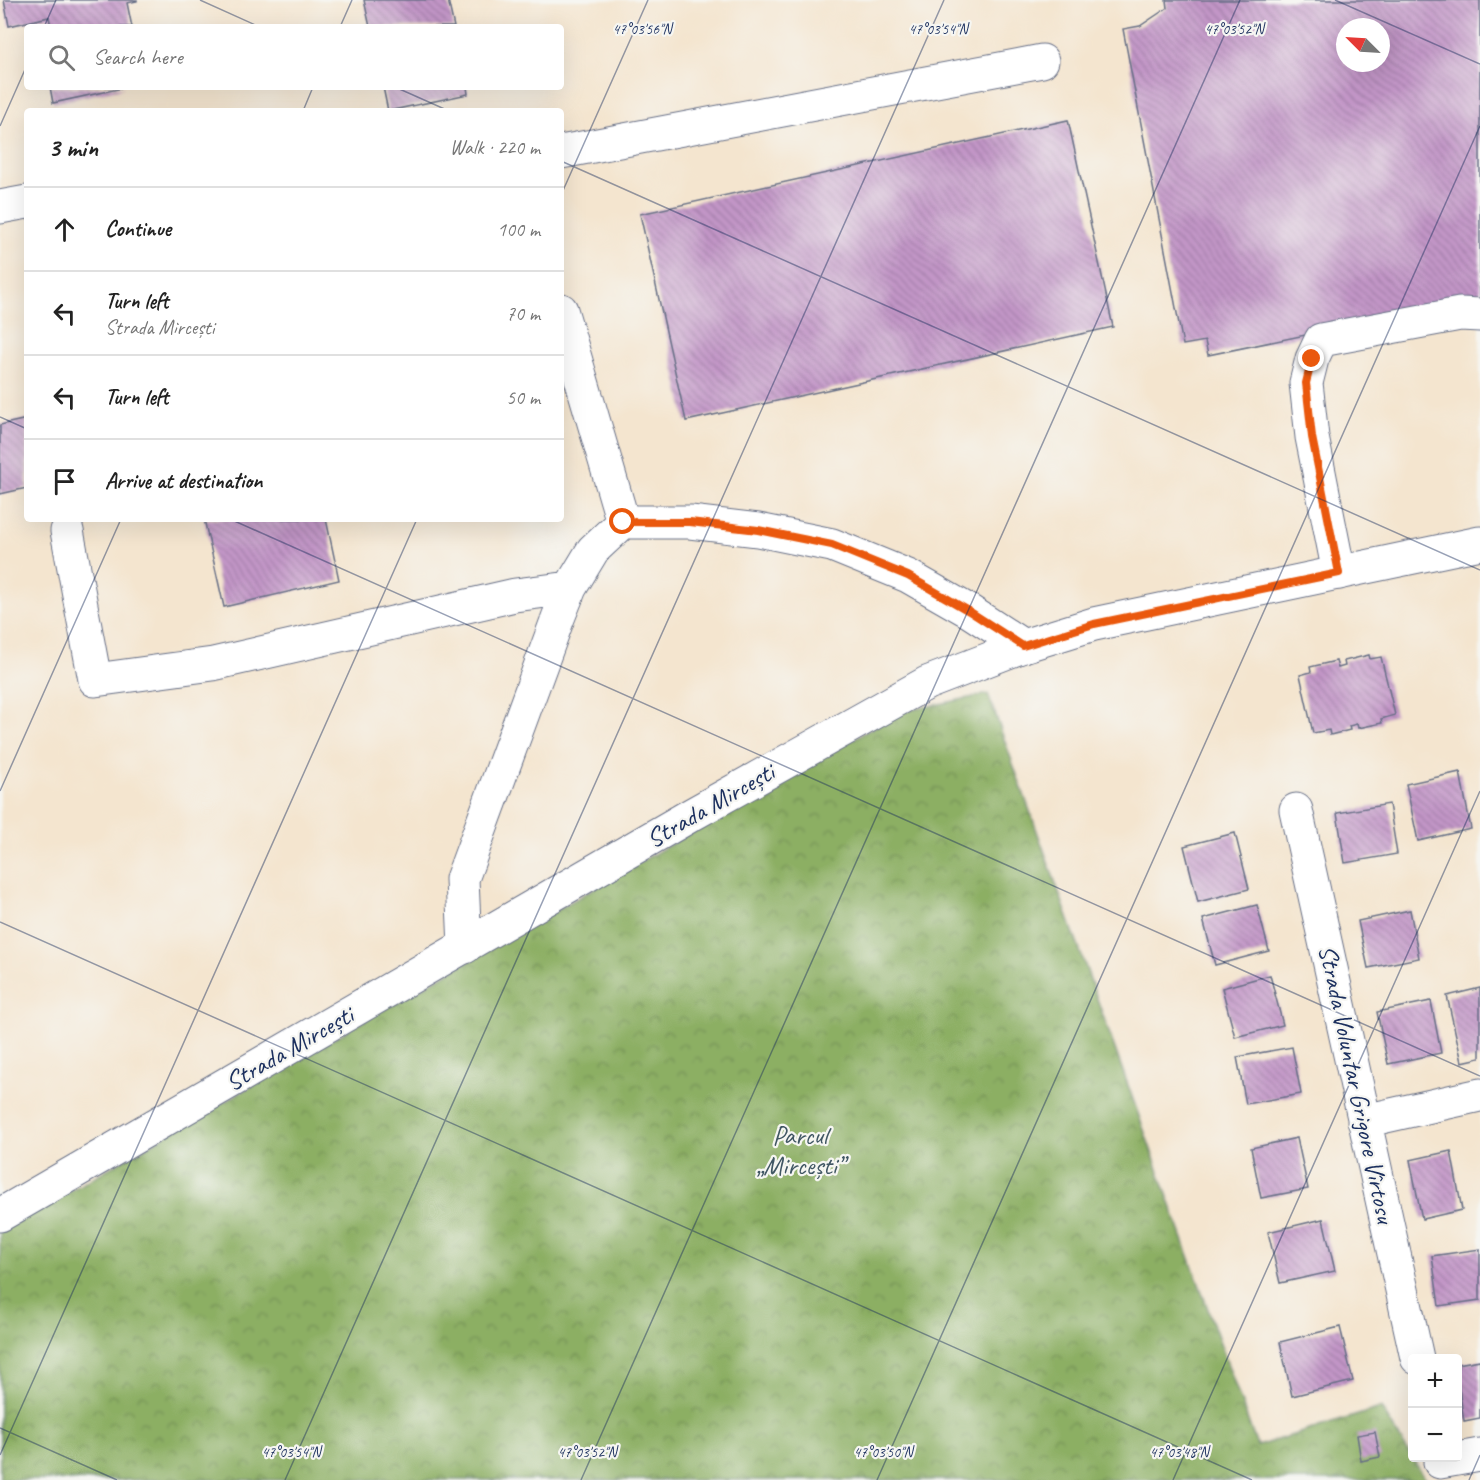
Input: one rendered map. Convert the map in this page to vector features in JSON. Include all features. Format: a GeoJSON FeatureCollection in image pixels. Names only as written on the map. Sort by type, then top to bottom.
{"type":"FeatureCollection","features":[{"type":"Feature","properties":{"kind":"main road"},"geometry":{"type":"LineString","coordinates":[[564,151],[1042,61]]}},
{"type":"Feature","properties":{"kind":"main road"},"geometry":{"type":"LineString","coordinates":[[0,207],[24,203]]}},
{"type":"Feature","properties":{"kind":"main road"},"geometry":{"type":"LineString","coordinates":[[1339,573],[1312,437],[1306,383],[1312,359],[1321,340],[1460,314],[1480,315]]}},
{"type":"Feature","properties":{"kind":"main road"},"geometry":{"type":"LineString","coordinates":[[564,320],[623,522]]}},
{"type":"Feature","properties":{"kind":"main road"},"geometry":{"type":"LineString","coordinates":[[465,947],[462,879],[570,588],[593,550],[623,522],[690,522],[758,530],[832,545],[908,576],[969,611],[1023,646]]}},
{"type":"Feature","properties":{"kind":"main road"},"geometry":{"type":"LineString","coordinates":[[67,531],[95,680],[213,664],[515,594],[570,588]]}},
{"type":"Feature","properties":{"kind":"main road","name":"Strada Mircești"},"geometry":{"type":"LineString","coordinates":[[0,1215],[692,815],[927,683],[1023,646],[1094,624],[1480,543]]}},
{"type":"Feature","properties":{"kind":"main road","name":"Strada Voluntar Grigore Vîrtosu"},"geometry":{"type":"LineString","coordinates":[[1296,810],[1416,1354]]}},
{"type":"Feature","properties":{"kind":"main road"},"geometry":{"type":"LineString","coordinates":[[1364,1120],[1480,1095]]}},
{"type":"Feature","properties":{"kind":"main road"},"geometry":{"type":"LineString","coordinates":[[1440,1467],[1480,1455]]}},
{"type":"Feature","properties":{"kind":"green space","name":"Parcul „Mircești”"},"geometry":{"type":"Polygon","coordinates":[[[988,694],[1257,1446],[1381,1408],[1408,1451],[1408,1462],[1415,1462],[1426,1480],[0,1480],[0,1231],[900,712],[988,694]]]}},
{"type":"Feature","properties":{"kind":"building"},"geometry":{"type":"Polygon","coordinates":[[[4,0],[137,0],[127,3],[131,24],[50,24],[49,17],[9,26],[4,0]]]}},
{"type":"Feature","properties":{"kind":"building"},"geometry":{"type":"Polygon","coordinates":[[[364,0],[448,0],[453,24],[369,24],[364,0]]]}},
{"type":"Feature","properties":{"kind":"building"},"geometry":{"type":"Polygon","coordinates":[[[1166,0],[1480,0],[1480,299],[1208,355],[1205,341],[1183,345],[1123,29],[1140,26],[1167,8],[1166,0]]]}},
{"type":"Feature","properties":{"kind":"building"},"geometry":{"type":"Polygon","coordinates":[[[51,90],[114,90],[53,103],[51,90]]]}},
{"type":"Feature","properties":{"kind":"building"},"geometry":{"type":"Polygon","coordinates":[[[384,90],[467,90],[468,94],[402,108],[387,108],[384,90]]]}},
{"type":"Feature","properties":{"kind":"building"},"geometry":{"type":"Polygon","coordinates":[[[1068,120],[1113,327],[686,421],[640,214],[1068,120]]]}},
{"type":"Feature","properties":{"kind":"building"},"geometry":{"type":"Polygon","coordinates":[[[24,420],[24,489],[0,494],[0,425],[24,420]]]}},
{"type":"Feature","properties":{"kind":"building"},"geometry":{"type":"Polygon","coordinates":[[[205,522],[327,522],[339,580],[224,607],[205,522]]]}},
{"type":"Feature","properties":{"kind":"building"},"geometry":{"type":"Polygon","coordinates":[[[1369,655],[1370,659],[1381,657],[1395,715],[1381,719],[1382,723],[1358,728],[1357,724],[1349,726],[1350,730],[1330,735],[1329,730],[1313,733],[1300,675],[1311,672],[1310,667],[1336,661],[1338,668],[1345,666],[1344,661],[1369,655]]]}},
{"type":"Feature","properties":{"kind":"building"},"geometry":{"type":"Polygon","coordinates":[[[1460,772],[1471,829],[1418,841],[1406,784],[1460,772]]]}},
{"type":"Feature","properties":{"kind":"building"},"geometry":{"type":"Polygon","coordinates":[[[1389,804],[1397,854],[1345,863],[1337,813],[1389,804]]]}},
{"type":"Feature","properties":{"kind":"building"},"geometry":{"type":"Polygon","coordinates":[[[1235,833],[1249,889],[1198,902],[1184,846],[1235,833]]]}},
{"type":"Feature","properties":{"kind":"building"},"geometry":{"type":"Polygon","coordinates":[[[1257,905],[1269,951],[1215,965],[1203,919],[1257,905]]]}},
{"type":"Feature","properties":{"kind":"building"},"geometry":{"type":"Polygon","coordinates":[[[1410,910],[1419,958],[1368,968],[1358,921],[1410,910]]]}},
{"type":"Feature","properties":{"kind":"building"},"geometry":{"type":"Polygon","coordinates":[[[1270,975],[1283,1025],[1235,1037],[1222,988],[1270,975]]]}},
{"type":"Feature","properties":{"kind":"building"},"geometry":{"type":"Polygon","coordinates":[[[1480,988],[1480,1058],[1462,1062],[1447,996],[1480,988]]]}},
{"type":"Feature","properties":{"kind":"building"},"geometry":{"type":"Polygon","coordinates":[[[1431,1001],[1441,1053],[1388,1064],[1377,1012],[1431,1001]]]}},
{"type":"Feature","properties":{"kind":"building"},"geometry":{"type":"Polygon","coordinates":[[[1292,1047],[1301,1094],[1246,1104],[1237,1057],[1292,1047]]]}},
{"type":"Feature","properties":{"kind":"building"},"geometry":{"type":"Polygon","coordinates":[[[1297,1138],[1308,1189],[1261,1198],[1251,1148],[1297,1138]]]}},
{"type":"Feature","properties":{"kind":"building"},"geometry":{"type":"Polygon","coordinates":[[[1451,1151],[1462,1210],[1422,1219],[1410,1160],[1451,1151]]]}},
{"type":"Feature","properties":{"kind":"building"},"geometry":{"type":"Polygon","coordinates":[[[1323,1219],[1335,1271],[1280,1283],[1268,1232],[1323,1219]]]}},
{"type":"Feature","properties":{"kind":"building"},"geometry":{"type":"Polygon","coordinates":[[[1480,1249],[1480,1300],[1439,1306],[1432,1256],[1480,1249]]]}},
{"type":"Feature","properties":{"kind":"building"},"geometry":{"type":"Polygon","coordinates":[[[1340,1327],[1353,1381],[1292,1396],[1280,1342],[1340,1327]]]}},
{"type":"Feature","properties":{"kind":"building"},"geometry":{"type":"Polygon","coordinates":[[[1480,1360],[1480,1418],[1464,1421],[1462,1408],[1462,1363],[1480,1360]]]}},
{"type":"Feature","properties":{"kind":"building"},"geometry":{"type":"Polygon","coordinates":[[[1375,1432],[1380,1457],[1361,1461],[1357,1435],[1375,1432]]]}},
{"type":"Feature","properties":{"kind":"route"},"geometry":{"type":"LineString","coordinates":[[623,522],[690,522],[758,530],[832,545],[908,576],[969,611],[1023,646],[1094,624],[1339,573],[1312,437],[1306,383],[1312,359]]}}]}
